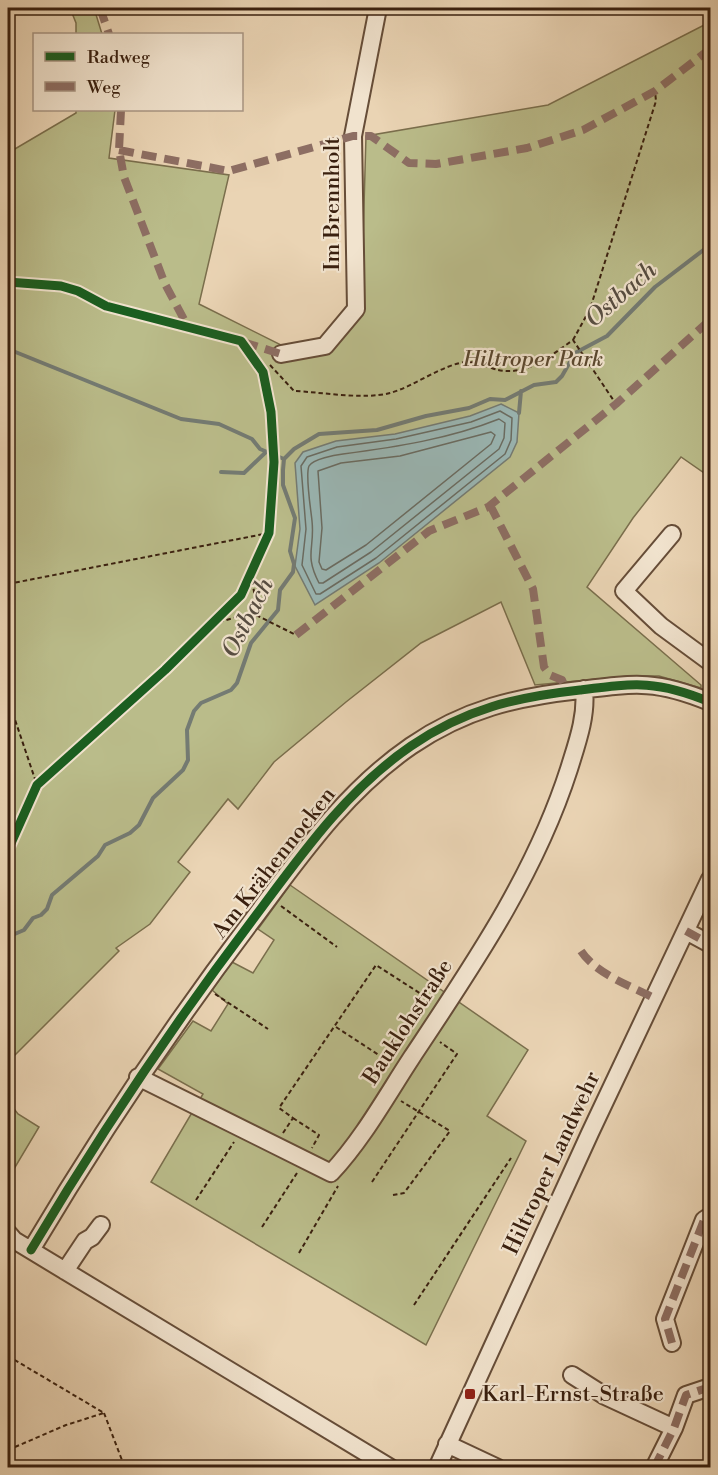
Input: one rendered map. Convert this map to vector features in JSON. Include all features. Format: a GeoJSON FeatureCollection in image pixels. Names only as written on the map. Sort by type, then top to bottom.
{"type":"FeatureCollection","features":[{"type":"Feature","properties":{"kind":"street","name":"Im Brennholt"},"geometry":{"type":"LineString","coordinates":[[274,357],[325,346],[356,309],[353,136],[378,8]]}},
{"type":"Feature","properties":{"kind":"street"},"geometry":{"type":"LineString","coordinates":[[672,534],[624,591],[661,626],[711,662]]}},
{"type":"Feature","properties":{"kind":"street","name":"Am Krähennocken"},"geometry":{"type":"LineString","coordinates":[[31,1250],[138,1077],[203,986],[333,815],[371,777],[411,747],[447,725],[485,707],[517,698],[638,683],[662,685],[711,702]]}},
{"type":"Feature","properties":{"kind":"street","name":"Bauklohstraße"},"geometry":{"type":"LineString","coordinates":[[331,1173],[428,1034],[511,901],[547,830],[578,741],[585,704],[584,689]]}},
{"type":"Feature","properties":{"kind":"street","name":"Hiltroper Landwehr"},"geometry":{"type":"LineString","coordinates":[[437,1467],[711,879]]}},
{"type":"Feature","properties":{"kind":"street"},"geometry":{"type":"LineString","coordinates":[[686,931],[711,944]]}},
{"type":"Feature","properties":{"kind":"street"},"geometry":{"type":"LineString","coordinates":[[138,1077],[331,1173]]}},
{"type":"Feature","properties":{"kind":"street"},"geometry":{"type":"LineString","coordinates":[[672,1343],[665,1319],[704,1220],[711,1216]]}},
{"type":"Feature","properties":{"kind":"street"},"geometry":{"type":"LineString","coordinates":[[65,1271],[85,1241],[92,1237],[101,1225]]}},
{"type":"Feature","properties":{"kind":"street"},"geometry":{"type":"LineString","coordinates":[[10,1241],[31,1250],[391,1467]]}},
{"type":"Feature","properties":{"kind":"street"},"geometry":{"type":"LineString","coordinates":[[572,1375],[605,1396],[674,1428]]}},
{"type":"Feature","properties":{"kind":"street"},"geometry":{"type":"LineString","coordinates":[[654,1467],[674,1428],[686,1395],[710,1388]]}},
{"type":"Feature","properties":{"kind":"street"},"geometry":{"type":"LineString","coordinates":[[447,1444],[498,1467]]}},
{"type":"Feature","properties":{"kind":"path"},"geometry":{"type":"LineString","coordinates":[[274,357],[271,369],[294,390],[372,395],[397,391],[427,376],[468,361],[509,372],[525,370],[544,361],[573,340],[590,309],[656,101],[655,91]]}},
{"type":"Feature","properties":{"kind":"path"},"geometry":{"type":"LineString","coordinates":[[573,340],[616,404]]}},
{"type":"Feature","properties":{"kind":"path"},"geometry":{"type":"LineString","coordinates":[[8,850],[37,785],[212,624],[241,595],[251,574],[269,533],[274,462],[271,412],[263,372],[241,341]]}},
{"type":"Feature","properties":{"kind":"path"},"geometry":{"type":"LineString","coordinates":[[8,584],[269,533]]}},
{"type":"Feature","properties":{"kind":"path"},"geometry":{"type":"LineString","coordinates":[[251,574],[258,616]]}},
{"type":"Feature","properties":{"kind":"path"},"geometry":{"type":"LineString","coordinates":[[212,624],[240,616],[258,616],[281,630],[296,635]]}},
{"type":"Feature","properties":{"kind":"path"},"geometry":{"type":"LineString","coordinates":[[8,699],[37,785]]}},
{"type":"Feature","properties":{"kind":"path"},"geometry":{"type":"LineString","coordinates":[[269,898],[337,947]]}},
{"type":"Feature","properties":{"kind":"path"},"geometry":{"type":"LineString","coordinates":[[262,1227],[306,1160],[319,1135],[279,1108],[376,965],[444,1009]]}},
{"type":"Feature","properties":{"kind":"path"},"geometry":{"type":"LineString","coordinates":[[203,986],[268,1029]]}},
{"type":"Feature","properties":{"kind":"path"},"geometry":{"type":"LineString","coordinates":[[336,1027],[403,1071]]}},
{"type":"Feature","properties":{"kind":"path"},"geometry":{"type":"LineString","coordinates":[[372,1182],[457,1054],[428,1034]]}},
{"type":"Feature","properties":{"kind":"path"},"geometry":{"type":"LineString","coordinates":[[388,1093],[450,1131],[404,1193],[393,1195]]}},
{"type":"Feature","properties":{"kind":"path"},"geometry":{"type":"LineString","coordinates":[[275,1145],[293,1118]]}},
{"type":"Feature","properties":{"kind":"path"},"geometry":{"type":"LineString","coordinates":[[196,1200],[242,1130]]}},
{"type":"Feature","properties":{"kind":"path"},"geometry":{"type":"LineString","coordinates":[[414,1305],[511,1158]]}},
{"type":"Feature","properties":{"kind":"path"},"geometry":{"type":"LineString","coordinates":[[299,1253],[339,1187],[331,1173]]}},
{"type":"Feature","properties":{"kind":"path"},"geometry":{"type":"LineString","coordinates":[[8,1356],[104,1413],[125,1467]]}},
{"type":"Feature","properties":{"kind":"path"},"geometry":{"type":"LineString","coordinates":[[8,1450],[66,1425],[104,1413]]}},
{"type":"Feature","properties":{"kind":"green space"},"geometry":{"type":"Polygon","coordinates":[[[70,8],[94,8],[102,33],[76,33],[76,23],[70,8]]]}},
{"type":"Feature","properties":{"kind":"green space","name":"Hiltroper Park"},"geometry":{"type":"Polygon","coordinates":[[[710,22],[710,477],[681,457],[633,518],[587,587],[701,685],[701,688],[659,676],[629,676],[535,685],[501,602],[421,643],[274,762],[238,809],[228,799],[178,862],[190,872],[150,924],[116,948],[119,951],[8,1062],[8,153],[76,111],[115,111],[109,158],[229,175],[199,304],[303,356],[361,311],[366,136],[548,105],[710,22]]]}},
{"type":"Feature","properties":{"kind":"green space"},"geometry":{"type":"Polygon","coordinates":[[[290,885],[528,1050],[487,1116],[526,1141],[426,1345],[151,1182],[203,1094],[158,1069],[193,1021],[211,1031],[228,1004],[212,990],[232,962],[253,973],[274,940],[258,929],[290,885]]]}},
{"type":"Feature","properties":{"kind":"green space"},"geometry":{"type":"Polygon","coordinates":[[[8,1101],[18,1114],[39,1127],[8,1179],[8,1101]]]}},
{"type":"Feature","properties":{"kind":"water"},"geometry":{"type":"Polygon","coordinates":[[[501,404],[519,413],[517,442],[510,457],[379,563],[315,605],[295,566],[300,529],[295,463],[303,452],[336,441],[395,434],[470,416],[501,404]]]}},
{"type":"Feature","properties":{"kind":"waterway","name":"Ostbach"},"geometry":{"type":"LineString","coordinates":[[8,940],[10,936],[24,930],[33,918],[41,915],[47,909],[52,895],[98,856],[105,845],[130,833],[139,825],[153,798],[183,770],[188,760],[187,730],[194,711],[201,703],[231,690],[237,683],[251,643],[278,610],[280,590],[293,572],[294,564],[290,551],[295,518],[283,485],[283,470],[284,459],[294,449],[319,434],[377,430],[426,416],[469,408],[490,399],[505,400],[534,385],[556,382],[575,353],[607,336],[655,287],[710,245]]}},
{"type":"Feature","properties":{"kind":"waterway"},"geometry":{"type":"LineString","coordinates":[[8,349],[181,419],[219,424],[252,439],[260,449],[284,459]]}},
{"type":"Feature","properties":{"kind":"waterway"},"geometry":{"type":"LineString","coordinates":[[519,413],[521,391]]}},
{"type":"Feature","properties":{"kind":"waterway"},"geometry":{"type":"LineString","coordinates":[[221,472],[244,473],[266,452]]}},
{"type":"Feature","properties":{"kind":"marked path"},"geometry":{"type":"LineString","coordinates":[[100,8],[109,33]]}},
{"type":"Feature","properties":{"kind":"marked path"},"geometry":{"type":"LineString","coordinates":[[119,150],[229,171],[353,136],[371,136],[409,163],[436,164],[527,148],[583,130],[655,91],[710,49]]}},
{"type":"Feature","properties":{"kind":"marked path"},"geometry":{"type":"LineString","coordinates":[[121,111],[119,150],[124,177],[165,284],[188,327]]}},
{"type":"Feature","properties":{"kind":"marked path"},"geometry":{"type":"LineString","coordinates":[[296,635],[429,531],[488,507],[616,404],[710,320]]}},
{"type":"Feature","properties":{"kind":"marked path"},"geometry":{"type":"LineString","coordinates":[[243,342],[281,354]]}},
{"type":"Feature","properties":{"kind":"marked path"},"geometry":{"type":"LineString","coordinates":[[490,505],[533,589],[544,667],[550,675],[562,680],[567,691]]}},
{"type":"Feature","properties":{"kind":"marked path"},"geometry":{"type":"LineString","coordinates":[[686,931],[710,944]]}},
{"type":"Feature","properties":{"kind":"marked path"},"geometry":{"type":"LineString","coordinates":[[581,951],[605,973],[654,998]]}},
{"type":"Feature","properties":{"kind":"marked path"},"geometry":{"type":"LineString","coordinates":[[672,1343],[665,1319],[704,1220],[710,1216]]}},
{"type":"Feature","properties":{"kind":"marked path"},"geometry":{"type":"LineString","coordinates":[[654,1468],[674,1428],[686,1395],[710,1387]]}},
{"type":"Feature","properties":{"kind":"cycle path"},"geometry":{"type":"LineString","coordinates":[[8,282],[61,286],[78,291],[106,306],[241,341],[263,372],[271,412],[274,462],[269,533],[241,595],[165,670],[37,785],[8,850]]}},
{"type":"Feature","properties":{"kind":"cycle path"},"geometry":{"type":"LineString","coordinates":[[31,1250],[136,1083],[221,962],[324,827],[364,784],[387,764],[431,733],[451,723],[492,707],[534,696],[616,686],[646,685],[675,690],[710,702]]}},
{"type":"Feature","properties":{"kind":"place","name":"Karl-Ernst-Straße"},"geometry":{"type":"Point","coordinates":[470,1394]}}]}
